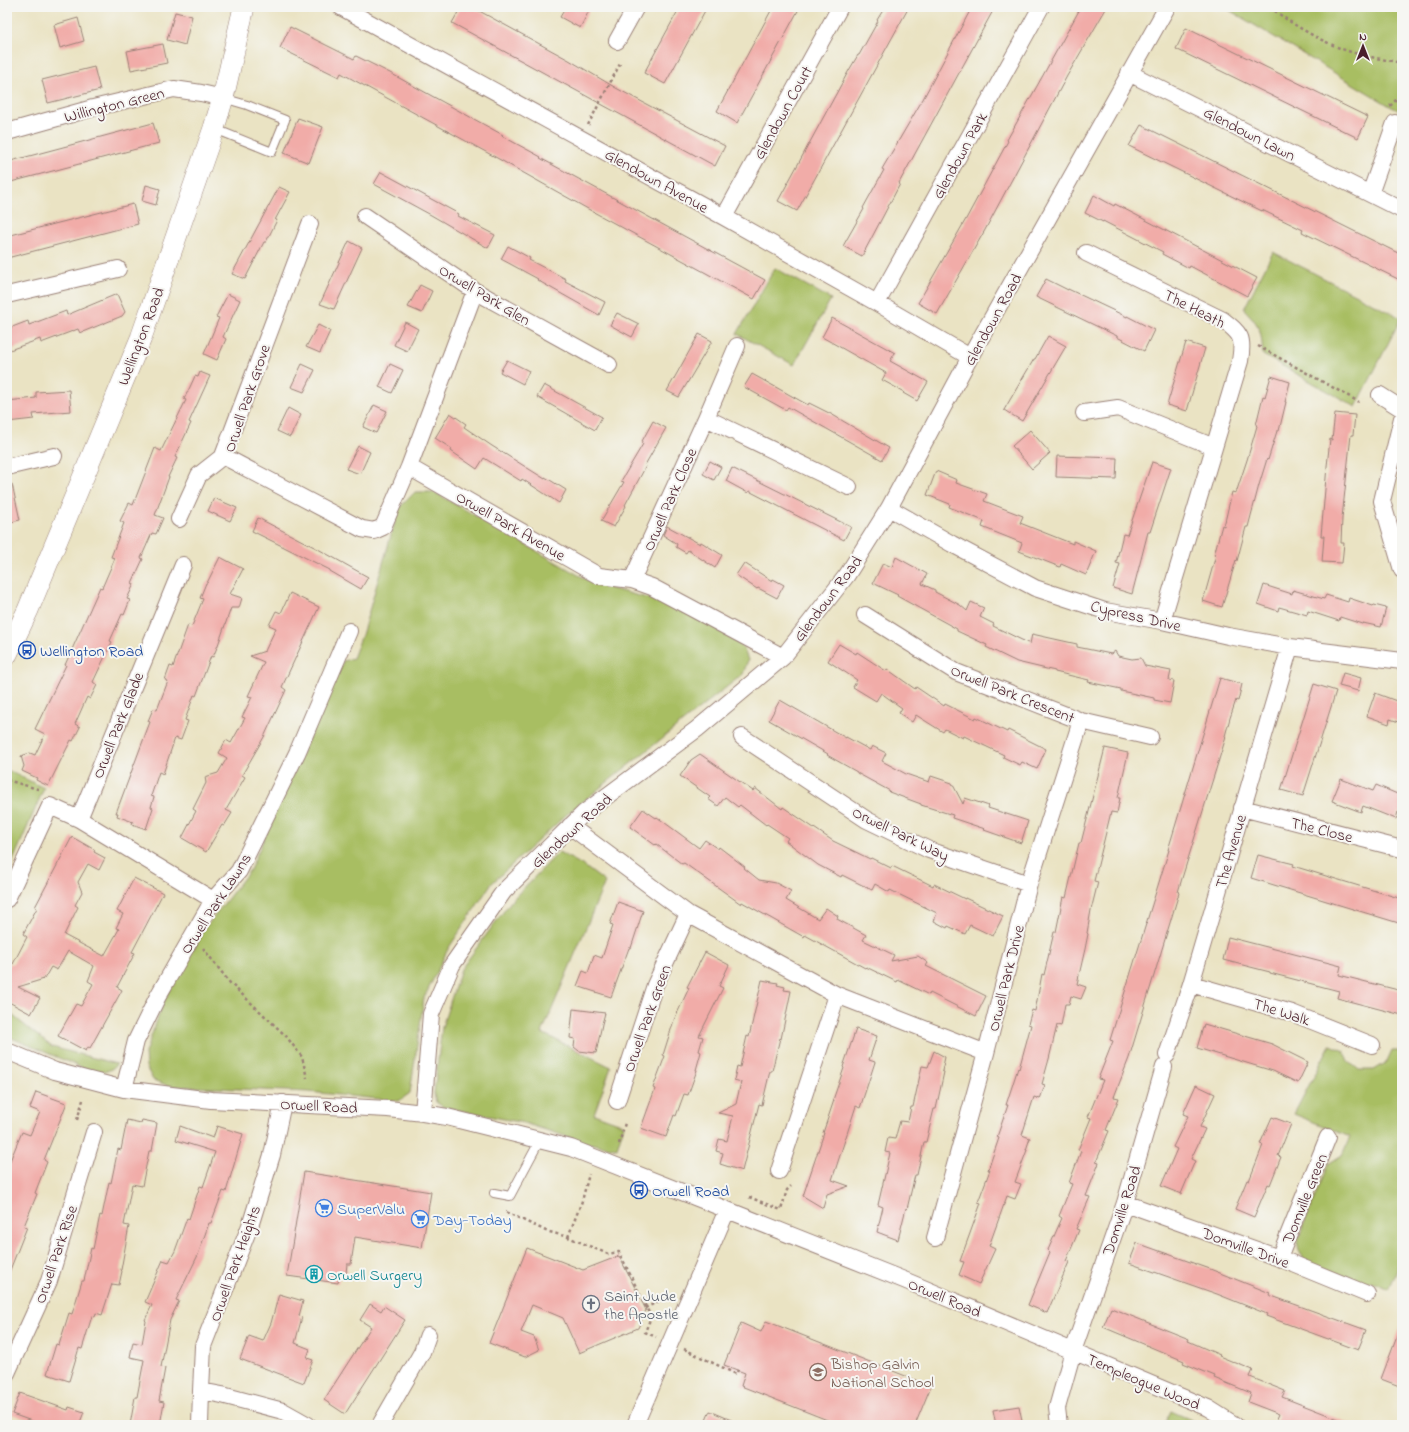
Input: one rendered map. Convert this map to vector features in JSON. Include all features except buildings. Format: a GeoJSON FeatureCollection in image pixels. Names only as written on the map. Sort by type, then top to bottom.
{"type":"FeatureCollection","features":[{"type":"Feature","properties":{"kind":"street","name":"Wellington Road"},"geometry":{"type":"LineString","coordinates":[[7,654],[31,603],[141,338],[214,128],[223,98],[244,7]]}},
{"type":"Feature","properties":{"kind":"street"},"geometry":{"type":"LineString","coordinates":[[617,41],[636,7]]}},
{"type":"Feature","properties":{"kind":"street","name":"Glendown Court"},"geometry":{"type":"LineString","coordinates":[[724,217],[840,7]]}},
{"type":"Feature","properties":{"kind":"street","name":"Glendown Park"},"geometry":{"type":"LineString","coordinates":[[877,303],[1041,7]]}},
{"type":"Feature","properties":{"kind":"street","name":"Glendown Road"},"geometry":{"type":"LineString","coordinates":[[423,1113],[431,1014],[452,965],[504,891],[584,814],[697,729],[782,657],[847,574],[889,508],[970,358],[1167,7]]}},
{"type":"Feature","properties":{"kind":"street","name":"Glendown Avenue"},"geometry":{"type":"LineString","coordinates":[[347,8],[724,217],[877,303],[970,358]]}},
{"type":"Feature","properties":{"kind":"street","name":"Glendown Lawn"},"geometry":{"type":"LineString","coordinates":[[1129,73],[1402,210]]}},
{"type":"Feature","properties":{"kind":"street","name":"Willington Green"},"geometry":{"type":"LineString","coordinates":[[7,132],[93,108],[174,89],[223,98]]}},
{"type":"Feature","properties":{"kind":"street"},"geometry":{"type":"LineString","coordinates":[[1370,194],[1395,123]]}},
{"type":"Feature","properties":{"kind":"street","name":"Orwell Park Glen"},"geometry":{"type":"LineString","coordinates":[[365,216],[475,291],[609,364]]}},
{"type":"Feature","properties":{"kind":"street","name":"Orwell Park Grove"},"geometry":{"type":"LineString","coordinates":[[310,224],[223,456],[362,529],[374,531],[383,527],[409,466]]}},
{"type":"Feature","properties":{"kind":"street","name":"The Heath"},"geometry":{"type":"LineString","coordinates":[[1086,253],[1223,320],[1238,332],[1243,345],[1240,361],[1162,621]]}},
{"type":"Feature","properties":{"kind":"street"},"geometry":{"type":"LineString","coordinates":[[7,295],[118,269]]}},
{"type":"Feature","properties":{"kind":"street"},"geometry":{"type":"LineString","coordinates":[[409,466],[475,291]]}},
{"type":"Feature","properties":{"kind":"street","name":"Orwell Park Close"},"geometry":{"type":"LineString","coordinates":[[632,580],[706,418],[736,346]]}},
{"type":"Feature","properties":{"kind":"street"},"geometry":{"type":"LineString","coordinates":[[1380,396],[1402,408]]}},
{"type":"Feature","properties":{"kind":"street"},"geometry":{"type":"LineString","coordinates":[[1084,413],[1118,408],[1214,447]]}},
{"type":"Feature","properties":{"kind":"street"},"geometry":{"type":"LineString","coordinates":[[706,418],[849,487]]}},
{"type":"Feature","properties":{"kind":"street"},"geometry":{"type":"LineString","coordinates":[[1402,418],[1382,501],[1402,570]]}},
{"type":"Feature","properties":{"kind":"street"},"geometry":{"type":"LineString","coordinates":[[7,467],[54,456]]}},
{"type":"Feature","properties":{"kind":"street"},"geometry":{"type":"LineString","coordinates":[[179,519],[199,475],[223,456]]}},
{"type":"Feature","properties":{"kind":"street","name":"Orwell Park Avenue"},"geometry":{"type":"LineString","coordinates":[[409,466],[599,576],[632,580],[652,587],[782,657]]}},
{"type":"Feature","properties":{"kind":"street","name":"Cypress Drive"},"geometry":{"type":"LineString","coordinates":[[889,508],[952,544],[1035,588],[1105,611],[1290,647],[1402,661]]}},
{"type":"Feature","properties":{"kind":"street","name":"Orwell Park Glade"},"geometry":{"type":"LineString","coordinates":[[79,819],[183,565]]}},
{"type":"Feature","properties":{"kind":"street","name":"Orwell Park Crescent"},"geometry":{"type":"LineString","coordinates":[[864,615],[956,672],[1081,720],[1150,737]]}},
{"type":"Feature","properties":{"kind":"street","name":"Orwell Park Lawns"},"geometry":{"type":"LineString","coordinates":[[124,1089],[136,1041],[158,996],[213,900],[239,872],[297,753],[349,631]]}},
{"type":"Feature","properties":{"kind":"street","name":"The Avenue"},"geometry":{"type":"LineString","coordinates":[[1166,1061],[1191,984],[1290,647]]}},
{"type":"Feature","properties":{"kind":"street","name":"Orwell Park Drive"},"geometry":{"type":"LineString","coordinates":[[935,1238],[986,1053],[1029,884],[1081,720]]}},
{"type":"Feature","properties":{"kind":"street","name":"Orwell Park Way"},"geometry":{"type":"LineString","coordinates":[[742,737],[867,820],[929,850],[1029,884]]}},
{"type":"Feature","properties":{"kind":"street"},"geometry":{"type":"LineString","coordinates":[[7,899],[50,806],[79,819],[213,900]]}},
{"type":"Feature","properties":{"kind":"street","name":"The Close"},"geometry":{"type":"LineString","coordinates":[[1242,808],[1402,849]]}},
{"type":"Feature","properties":{"kind":"street"},"geometry":{"type":"LineString","coordinates":[[570,826],[688,914],[837,995],[986,1053]]}},
{"type":"Feature","properties":{"kind":"street","name":"Orwell Park Green"},"geometry":{"type":"LineString","coordinates":[[617,1101],[654,986],[688,914]]}},
{"type":"Feature","properties":{"kind":"street","name":"The Walk"},"geometry":{"type":"LineString","coordinates":[[1191,984],[1292,1012],[1372,1045]]}},
{"type":"Feature","properties":{"kind":"street"},"geometry":{"type":"LineString","coordinates":[[779,1171],[837,995]]}},
{"type":"Feature","properties":{"kind":"street","name":"Orwell Road"},"geometry":{"type":"LineString","coordinates":[[7,1051],[55,1071],[124,1089],[210,1100],[388,1109],[423,1113],[447,1117],[571,1148],[904,1280],[1073,1351]]}},
{"type":"Feature","properties":{"kind":"street","name":"Domville Road"},"geometry":{"type":"LineString","coordinates":[[1059,1425],[1057,1408],[1073,1351],[1125,1203],[1166,1061]]}},
{"type":"Feature","properties":{"kind":"street","name":"Orwell Park Heights"},"geometry":{"type":"LineString","coordinates":[[200,1425],[200,1391],[203,1346],[251,1223],[272,1155],[283,1103]]}},
{"type":"Feature","properties":{"kind":"street","name":"Orwell Park Rise"},"geometry":{"type":"LineString","coordinates":[[7,1373],[50,1281],[94,1132]]}},
{"type":"Feature","properties":{"kind":"street","name":"Domville Green"},"geometry":{"type":"LineString","coordinates":[[1279,1258],[1328,1137]]}},
{"type":"Feature","properties":{"kind":"street","name":"Domville Drive"},"geometry":{"type":"LineString","coordinates":[[1125,1203],[1279,1258],[1367,1294]]}},
{"type":"Feature","properties":{"kind":"street"},"geometry":{"type":"LineString","coordinates":[[635,1425],[727,1210]]}},
{"type":"Feature","properties":{"kind":"street"},"geometry":{"type":"LineString","coordinates":[[380,1425],[422,1352],[428,1335]]}},
{"type":"Feature","properties":{"kind":"street","name":"Templeogue Wood"},"geometry":{"type":"LineString","coordinates":[[1073,1351],[1208,1408],[1235,1425]]}},
{"type":"Feature","properties":{"kind":"street"},"geometry":{"type":"LineString","coordinates":[[200,1391],[222,1395],[283,1411],[308,1425]]}},
{"type":"Feature","properties":{"kind":"lane"},"geometry":{"type":"LineString","coordinates":[[214,128],[272,152],[285,120],[247,105],[223,98]]}},
{"type":"Feature","properties":{"kind":"lane"},"geometry":{"type":"LineString","coordinates":[[494,1193],[510,1196],[540,1140]]}},
{"type":"Feature","properties":{"kind":"path"},"geometry":{"type":"LineString","coordinates":[[1270,7],[1307,31],[1342,49],[1361,55],[1402,64]]}},
{"type":"Feature","properties":{"kind":"path"},"geometry":{"type":"LineString","coordinates":[[587,126],[621,62]]}},
{"type":"Feature","properties":{"kind":"path"},"geometry":{"type":"LineString","coordinates":[[1390,106],[1402,94]]}},
{"type":"Feature","properties":{"kind":"path"},"geometry":{"type":"LineString","coordinates":[[1258,346],[1359,402]]}},
{"type":"Feature","properties":{"kind":"path"},"geometry":{"type":"LineString","coordinates":[[7,780],[41,790]]}},
{"type":"Feature","properties":{"kind":"path"},"geometry":{"type":"LineString","coordinates":[[199,943],[230,983],[286,1036],[302,1056],[307,1078]]}},
{"type":"Feature","properties":{"kind":"path"},"geometry":{"type":"LineString","coordinates":[[77,1120],[83,1100]]}},
{"type":"Feature","properties":{"kind":"path"},"geometry":{"type":"LineString","coordinates":[[619,1144],[625,1123]]}},
{"type":"Feature","properties":{"kind":"path"},"geometry":{"type":"LineString","coordinates":[[568,1237],[582,1201],[589,1174]]}},
{"type":"Feature","properties":{"kind":"path"},"geometry":{"type":"LineString","coordinates":[[749,1197],[781,1210],[787,1190],[791,1186]]}},
{"type":"Feature","properties":{"kind":"path"},"geometry":{"type":"LineString","coordinates":[[506,1212],[546,1231],[568,1237],[608,1254],[619,1252],[651,1317],[646,1332],[656,1337]]}},
{"type":"Feature","properties":{"kind":"path"},"geometry":{"type":"LineString","coordinates":[[646,1308],[664,1299]]}},
{"type":"Feature","properties":{"kind":"path"},"geometry":{"type":"LineString","coordinates":[[680,1348],[736,1374],[738,1370]]}},
{"type":"Feature","properties":{"kind":"green space"},"geometry":{"type":"Polygon","coordinates":[[[1224,7],[1402,7],[1402,112],[1390,106],[1224,7]]]}},
{"type":"Feature","properties":{"kind":"green space"},"geometry":{"type":"Polygon","coordinates":[[[1273,252],[1401,318],[1356,407],[1263,355],[1262,340],[1259,329],[1254,320],[1244,309],[1273,252]]]}},
{"type":"Feature","properties":{"kind":"green space"},"geometry":{"type":"Polygon","coordinates":[[[775,268],[831,299],[794,365],[737,334],[775,268]]]}},
{"type":"Feature","properties":{"kind":"green space"},"geometry":{"type":"Polygon","coordinates":[[[415,492],[434,492],[594,584],[662,602],[715,628],[743,647],[748,660],[743,674],[566,815],[491,884],[448,949],[424,998],[410,1093],[399,1101],[309,1092],[169,1086],[153,1080],[146,1067],[145,1053],[166,996],[202,932],[250,870],[343,661],[353,658],[362,635],[399,508],[415,492]]]}},
{"type":"Feature","properties":{"kind":"green space"},"geometry":{"type":"Polygon","coordinates":[[[7,770],[44,788],[7,875],[7,770]]]}},
{"type":"Feature","properties":{"kind":"green space"},"geometry":{"type":"Polygon","coordinates":[[[559,852],[584,866],[605,882],[542,1033],[611,1067],[594,1114],[624,1125],[617,1148],[587,1143],[524,1123],[443,1107],[436,1102],[434,1093],[442,1027],[461,969],[512,900],[559,852]]]}},
{"type":"Feature","properties":{"kind":"green space"},"geometry":{"type":"Polygon","coordinates":[[[7,1011],[52,1047],[117,1064],[103,1072],[92,1072],[7,1036],[7,1011]]]}},
{"type":"Feature","properties":{"kind":"green space"},"geometry":{"type":"Polygon","coordinates":[[[1330,1045],[1344,1051],[1348,1061],[1359,1070],[1374,1070],[1387,1062],[1392,1051],[1402,1051],[1402,1256],[1389,1290],[1370,1282],[1360,1285],[1311,1265],[1304,1259],[1297,1242],[1328,1164],[1342,1155],[1350,1137],[1294,1114],[1330,1045]]]}},
{"type":"Feature","properties":{"kind":"green space"},"geometry":{"type":"Polygon","coordinates":[[[1171,1411],[1198,1423],[1200,1425],[1164,1425],[1171,1411]]]}},
{"type":"Feature","properties":{"kind":"place","name":"Wellington Road"},"geometry":{"type":"Point","coordinates":[27,650]}},
{"type":"Feature","properties":{"kind":"place","name":"Orwell Road"},"geometry":{"type":"Point","coordinates":[639,1190]}},
{"type":"Feature","properties":{"kind":"place","name":"SuperValu"},"geometry":{"type":"Point","coordinates":[324,1208]}},
{"type":"Feature","properties":{"kind":"place","name":"Day-Today"},"geometry":{"type":"Point","coordinates":[420,1219]}},
{"type":"Feature","properties":{"kind":"place","name":"Orwell Surgery"},"geometry":{"type":"Point","coordinates":[314,1274]}},
{"type":"Feature","properties":{"kind":"place","name":"Saint Jude the Apostle"},"geometry":{"type":"Point","coordinates":[591,1304]}},
{"type":"Feature","properties":{"kind":"place","name":"Bishop Galvin National School"},"geometry":{"type":"Point","coordinates":[818,1372]}}]}
